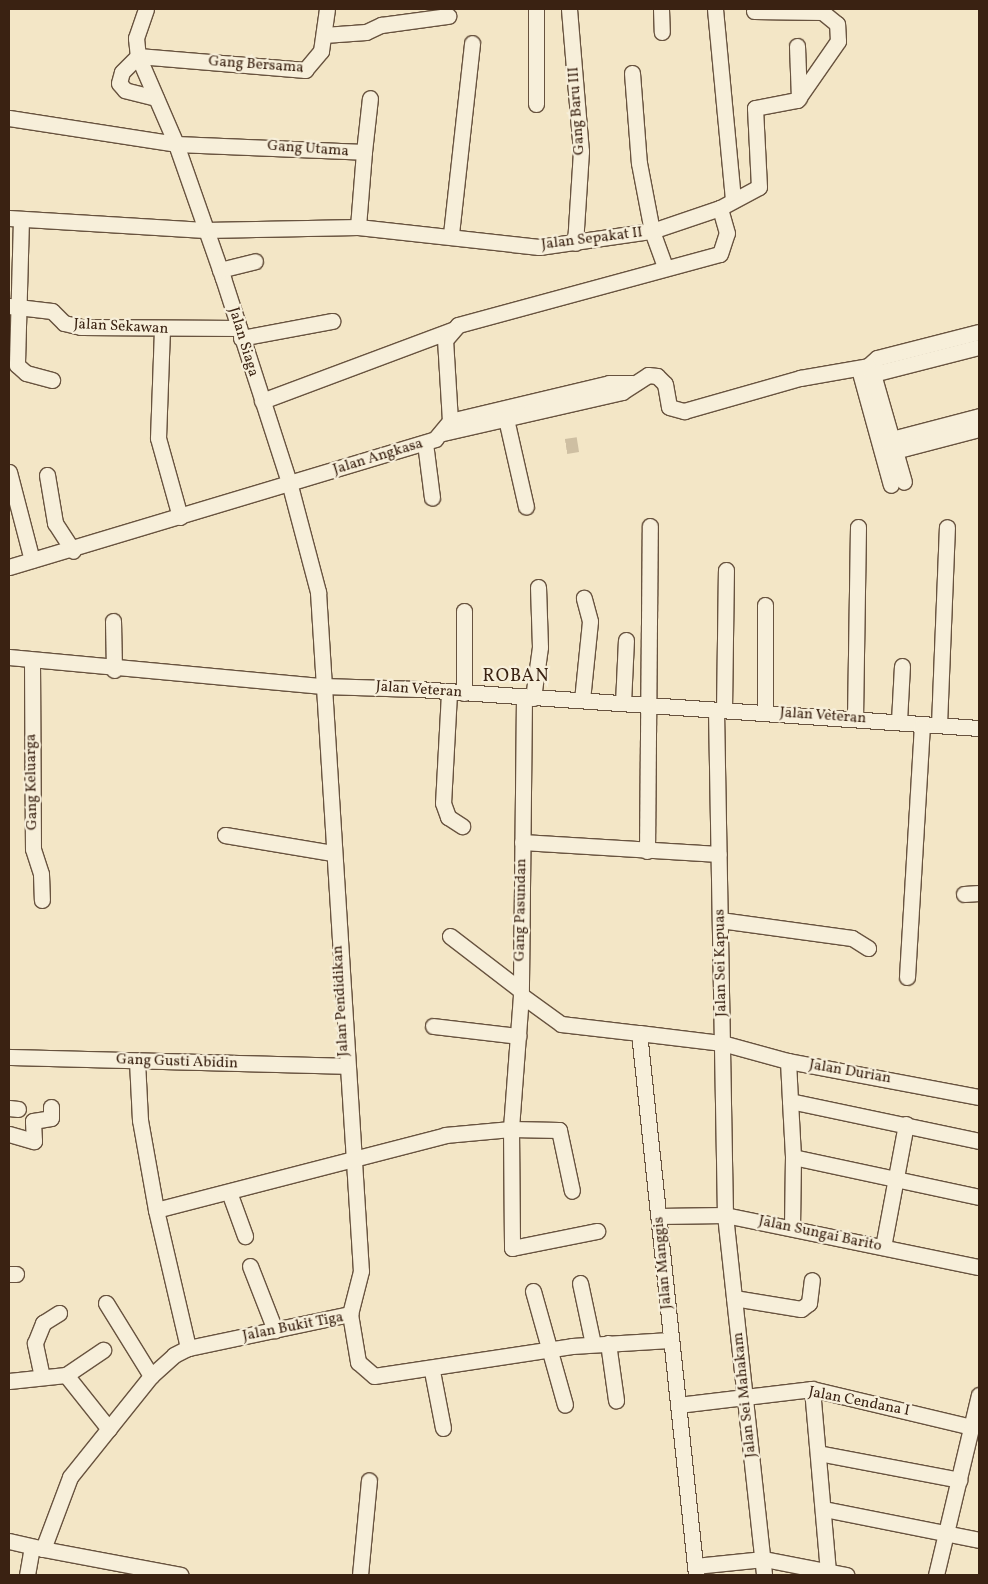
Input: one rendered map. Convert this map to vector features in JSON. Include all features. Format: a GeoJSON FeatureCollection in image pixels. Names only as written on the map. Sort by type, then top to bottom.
{"type":"FeatureCollection","features":[{"type":"Feature","properties":{"kind":"street","name":"Jalan Siaga"},"geometry":{"type":"LineString","coordinates":[[146,9],[136,38],[138,56],[176,144],[220,270],[289,482],[318,592],[323,686]]}},
{"type":"Feature","properties":{"kind":"street","name":"Gang Bersama"},"geometry":{"type":"LineString","coordinates":[[138,56],[305,70],[318,59],[327,9]]}},
{"type":"Feature","properties":{"kind":"street"},"geometry":{"type":"LineString","coordinates":[[536,9],[536,104]]}},
{"type":"Feature","properties":{"kind":"street","name":"Gang Baru III"},"geometry":{"type":"LineString","coordinates":[[569,9],[581,151],[575,243]]}},
{"type":"Feature","properties":{"kind":"street"},"geometry":{"type":"LineString","coordinates":[[661,9],[662,32]]}},
{"type":"Feature","properties":{"kind":"street"},"geometry":{"type":"LineString","coordinates":[[715,9],[733,198]]}},
{"type":"Feature","properties":{"kind":"street"},"geometry":{"type":"LineString","coordinates":[[754,11],[822,12],[837,24],[840,32],[836,46],[800,98]]}},
{"type":"Feature","properties":{"kind":"street"},"geometry":{"type":"LineString","coordinates":[[324,34],[366,32],[381,25],[448,16]]}},
{"type":"Feature","properties":{"kind":"street"},"geometry":{"type":"LineString","coordinates":[[451,234],[472,42]]}},
{"type":"Feature","properties":{"kind":"street"},"geometry":{"type":"LineString","coordinates":[[797,46],[800,98]]}},
{"type":"Feature","properties":{"kind":"street"},"geometry":{"type":"LineString","coordinates":[[138,56],[122,72],[119,83],[124,90],[156,98]]}},
{"type":"Feature","properties":{"kind":"street"},"geometry":{"type":"LineString","coordinates":[[632,73],[639,163],[652,231],[665,267]]}},
{"type":"Feature","properties":{"kind":"street"},"geometry":{"type":"LineString","coordinates":[[364,152],[370,98]]}},
{"type":"Feature","properties":{"kind":"street","name":"Jalan Sepakat II"},"geometry":{"type":"LineString","coordinates":[[15,218],[205,230],[358,227],[451,234],[492,245],[575,243],[652,231],[720,208],[733,198],[759,187],[755,108],[800,98]]}},
{"type":"Feature","properties":{"kind":"street","name":"Gang Utama"},"geometry":{"type":"LineString","coordinates":[[9,118],[176,144],[364,152],[358,227]]}},
{"type":"Feature","properties":{"kind":"street"},"geometry":{"type":"LineString","coordinates":[[262,401],[452,330],[492,313],[720,254],[727,233],[720,208]]}},
{"type":"Feature","properties":{"kind":"street"},"geometry":{"type":"LineString","coordinates":[[15,218],[17,365],[26,373],[52,380]]}},
{"type":"Feature","properties":{"kind":"street"},"geometry":{"type":"LineString","coordinates":[[220,270],[255,261]]}},
{"type":"Feature","properties":{"kind":"street","name":"Jalan Sekawan"},"geometry":{"type":"LineString","coordinates":[[15,307],[52,311],[69,326],[240,333],[332,321]]}},
{"type":"Feature","properties":{"kind":"street"},"geometry":{"type":"LineString","coordinates":[[162,329],[158,438],[180,517]]}},
{"type":"Feature","properties":{"kind":"street"},"geometry":{"type":"LineString","coordinates":[[446,427],[444,340],[452,330]]}},
{"type":"Feature","properties":{"kind":"street"},"geometry":{"type":"LineString","coordinates":[[867,370],[877,358],[979,332]]}},
{"type":"Feature","properties":{"kind":"street"},"geometry":{"type":"LineString","coordinates":[[867,370],[979,347]]}},
{"type":"Feature","properties":{"kind":"street"},"geometry":{"type":"LineString","coordinates":[[867,370],[897,484]]}},
{"type":"Feature","properties":{"kind":"street","name":"Jalan Angkasa"},"geometry":{"type":"LineString","coordinates":[[9,567],[73,550],[289,482],[425,443],[446,427],[622,392],[632,383],[657,376],[665,384],[670,407],[684,411],[800,378],[867,370]]}},
{"type":"Feature","properties":{"kind":"street"},"geometry":{"type":"LineString","coordinates":[[505,415],[526,507]]}},
{"type":"Feature","properties":{"kind":"street"},"geometry":{"type":"LineString","coordinates":[[888,446],[979,416]]}},
{"type":"Feature","properties":{"kind":"street"},"geometry":{"type":"LineString","coordinates":[[888,446],[979,429]]}},
{"type":"Feature","properties":{"kind":"street"},"geometry":{"type":"LineString","coordinates":[[425,443],[432,498]]}},
{"type":"Feature","properties":{"kind":"street"},"geometry":{"type":"LineString","coordinates":[[9,472],[32,560]]}},
{"type":"Feature","properties":{"kind":"street"},"geometry":{"type":"LineString","coordinates":[[47,475],[55,523],[73,550]]}},
{"type":"Feature","properties":{"kind":"street"},"geometry":{"type":"LineString","coordinates":[[647,851],[650,526]]}},
{"type":"Feature","properties":{"kind":"street"},"geometry":{"type":"LineString","coordinates":[[855,718],[858,527]]}},
{"type":"Feature","properties":{"kind":"street"},"geometry":{"type":"LineString","coordinates":[[939,725],[947,527]]}},
{"type":"Feature","properties":{"kind":"street","name":"Jalan Sei Kapuas"},"geometry":{"type":"LineString","coordinates":[[725,1215],[719,854],[720,710],[726,570]]}},
{"type":"Feature","properties":{"kind":"street","name":"Gang Pasundan"},"geometry":{"type":"LineString","coordinates":[[538,587],[540,648],[529,697],[522,842],[520,992],[511,1129],[512,1248],[597,1231]]}},
{"type":"Feature","properties":{"kind":"street"},"geometry":{"type":"LineString","coordinates":[[582,700],[590,621],[584,598]]}},
{"type":"Feature","properties":{"kind":"street"},"geometry":{"type":"LineString","coordinates":[[765,604],[765,712]]}},
{"type":"Feature","properties":{"kind":"street"},"geometry":{"type":"LineString","coordinates":[[464,611],[464,694]]}},
{"type":"Feature","properties":{"kind":"street"},"geometry":{"type":"LineString","coordinates":[[112,621],[114,670]]}},
{"type":"Feature","properties":{"kind":"street"},"geometry":{"type":"LineString","coordinates":[[623,703],[626,640]]}},
{"type":"Feature","properties":{"kind":"street","name":"Jalan Veteran"},"geometry":{"type":"LineString","coordinates":[[9,657],[114,670],[323,686],[582,700],[979,728]]}},
{"type":"Feature","properties":{"kind":"street","name":"Gang Keluarga"},"geometry":{"type":"LineString","coordinates":[[32,661],[32,849],[41,874],[42,900]]}},
{"type":"Feature","properties":{"kind":"street"},"geometry":{"type":"LineString","coordinates":[[899,722],[902,666]]}},
{"type":"Feature","properties":{"kind":"street","name":"Jalan Pendidikan"},"geometry":{"type":"LineString","coordinates":[[323,686],[345,1066],[361,1272],[350,1314]]}},
{"type":"Feature","properties":{"kind":"street"},"geometry":{"type":"LineString","coordinates":[[449,693],[443,803],[448,817],[462,826]]}},
{"type":"Feature","properties":{"kind":"street"},"geometry":{"type":"LineString","coordinates":[[907,977],[922,724]]}},
{"type":"Feature","properties":{"kind":"street"},"geometry":{"type":"LineString","coordinates":[[225,835],[333,853]]}},
{"type":"Feature","properties":{"kind":"street"},"geometry":{"type":"LineString","coordinates":[[522,842],[719,854]]}},
{"type":"Feature","properties":{"kind":"street"},"geometry":{"type":"LineString","coordinates":[[964,894],[979,893]]}},
{"type":"Feature","properties":{"kind":"street"},"geometry":{"type":"LineString","coordinates":[[720,920],[852,938],[868,948]]}},
{"type":"Feature","properties":{"kind":"street"},"geometry":{"type":"LineString","coordinates":[[450,936],[561,1024],[722,1043]]}},
{"type":"Feature","properties":{"kind":"street"},"geometry":{"type":"LineString","coordinates":[[434,1026],[518,1036]]}},
{"type":"Feature","properties":{"kind":"street","name":"Jalan Manggis"},"geometry":{"type":"LineString","coordinates":[[639,1033],[670,1340],[696,1571]]}},
{"type":"Feature","properties":{"kind":"street","name":"Jalan Durian"},"geometry":{"type":"LineString","coordinates":[[722,1043],[788,1061],[979,1098]]}},
{"type":"Feature","properties":{"kind":"street","name":"Gang Gusti Abidin"},"geometry":{"type":"LineString","coordinates":[[9,1057],[345,1066]]}},
{"type":"Feature","properties":{"kind":"street"},"geometry":{"type":"LineString","coordinates":[[137,1061],[140,1120],[156,1210],[188,1348]]}},
{"type":"Feature","properties":{"kind":"street"},"geometry":{"type":"LineString","coordinates":[[788,1061],[793,1157],[792,1228]]}},
{"type":"Feature","properties":{"kind":"street"},"geometry":{"type":"LineString","coordinates":[[790,1101],[906,1124],[979,1141]]}},
{"type":"Feature","properties":{"kind":"street"},"geometry":{"type":"LineString","coordinates":[[9,1134],[34,1141],[33,1121],[51,1118],[51,1107]]}},
{"type":"Feature","properties":{"kind":"street"},"geometry":{"type":"LineString","coordinates":[[883,1247],[906,1124]]}},
{"type":"Feature","properties":{"kind":"street"},"geometry":{"type":"LineString","coordinates":[[156,1210],[353,1161],[445,1134],[511,1129],[559,1130],[572,1191]]}},
{"type":"Feature","properties":{"kind":"street"},"geometry":{"type":"LineString","coordinates":[[793,1157],[979,1197]]}},
{"type":"Feature","properties":{"kind":"street"},"geometry":{"type":"LineString","coordinates":[[229,1192],[245,1236]]}},
{"type":"Feature","properties":{"kind":"street","name":"Jalan Sungai Barito"},"geometry":{"type":"LineString","coordinates":[[658,1216],[725,1215],[979,1267]]}},
{"type":"Feature","properties":{"kind":"street","name":"Jalan Sei Mahakam"},"geometry":{"type":"LineString","coordinates":[[725,1215],[764,1559],[764,1575]]}},
{"type":"Feature","properties":{"kind":"street"},"geometry":{"type":"LineString","coordinates":[[250,1266],[275,1330]]}},
{"type":"Feature","properties":{"kind":"street"},"geometry":{"type":"LineString","coordinates":[[734,1298],[801,1309],[809,1303],[812,1280]]}},
{"type":"Feature","properties":{"kind":"street"},"geometry":{"type":"LineString","coordinates":[[580,1283],[593,1344]]}},
{"type":"Feature","properties":{"kind":"street"},"geometry":{"type":"LineString","coordinates":[[533,1291],[547,1351],[565,1405]]}},
{"type":"Feature","properties":{"kind":"street"},"geometry":{"type":"LineString","coordinates":[[106,1303],[151,1376]]}},
{"type":"Feature","properties":{"kind":"street"},"geometry":{"type":"LineString","coordinates":[[42,1376],[37,1336],[43,1323],[59,1313]]}},
{"type":"Feature","properties":{"kind":"street","name":"Jalan Bukit Tiga"},"geometry":{"type":"LineString","coordinates":[[27,1575],[63,1488],[151,1376],[188,1348],[350,1314],[358,1362],[366,1371],[383,1377],[432,1371],[593,1344],[670,1340]]}},
{"type":"Feature","properties":{"kind":"street"},"geometry":{"type":"LineString","coordinates":[[608,1344],[616,1400]]}},
{"type":"Feature","properties":{"kind":"street"},"geometry":{"type":"LineString","coordinates":[[9,1381],[42,1376],[66,1375],[103,1350]]}},
{"type":"Feature","properties":{"kind":"street"},"geometry":{"type":"LineString","coordinates":[[432,1371],[443,1428]]}},
{"type":"Feature","properties":{"kind":"street"},"geometry":{"type":"LineString","coordinates":[[66,1375],[109,1429]]}},
{"type":"Feature","properties":{"kind":"street"},"geometry":{"type":"LineString","coordinates":[[812,1389],[824,1509],[828,1572]]}},
{"type":"Feature","properties":{"kind":"street","name":"Jalan Cendana I"},"geometry":{"type":"LineString","coordinates":[[678,1405],[812,1389],[971,1427]]}},
{"type":"Feature","properties":{"kind":"street"},"geometry":{"type":"LineString","coordinates":[[936,1575],[979,1395]]}},
{"type":"Feature","properties":{"kind":"street"},"geometry":{"type":"LineString","coordinates":[[818,1453],[959,1480]]}},
{"type":"Feature","properties":{"kind":"street"},"geometry":{"type":"LineString","coordinates":[[360,1575],[369,1480]]}},
{"type":"Feature","properties":{"kind":"street"},"geometry":{"type":"LineString","coordinates":[[824,1509],[979,1540]]}},
{"type":"Feature","properties":{"kind":"street"},"geometry":{"type":"LineString","coordinates":[[9,1541],[151,1573],[181,1575]]}},
{"type":"Feature","properties":{"kind":"street"},"geometry":{"type":"LineString","coordinates":[[696,1571],[764,1559],[846,1575]]}},
{"type":"Feature","properties":{"kind":"tunnel"},"geometry":{"type":"LineString","coordinates":[[566,446],[578,444]]}},
{"type":"Feature","properties":{"kind":"district","name":"ROBAN"},"geometry":{"type":"Point","coordinates":[516,677]}}]}
